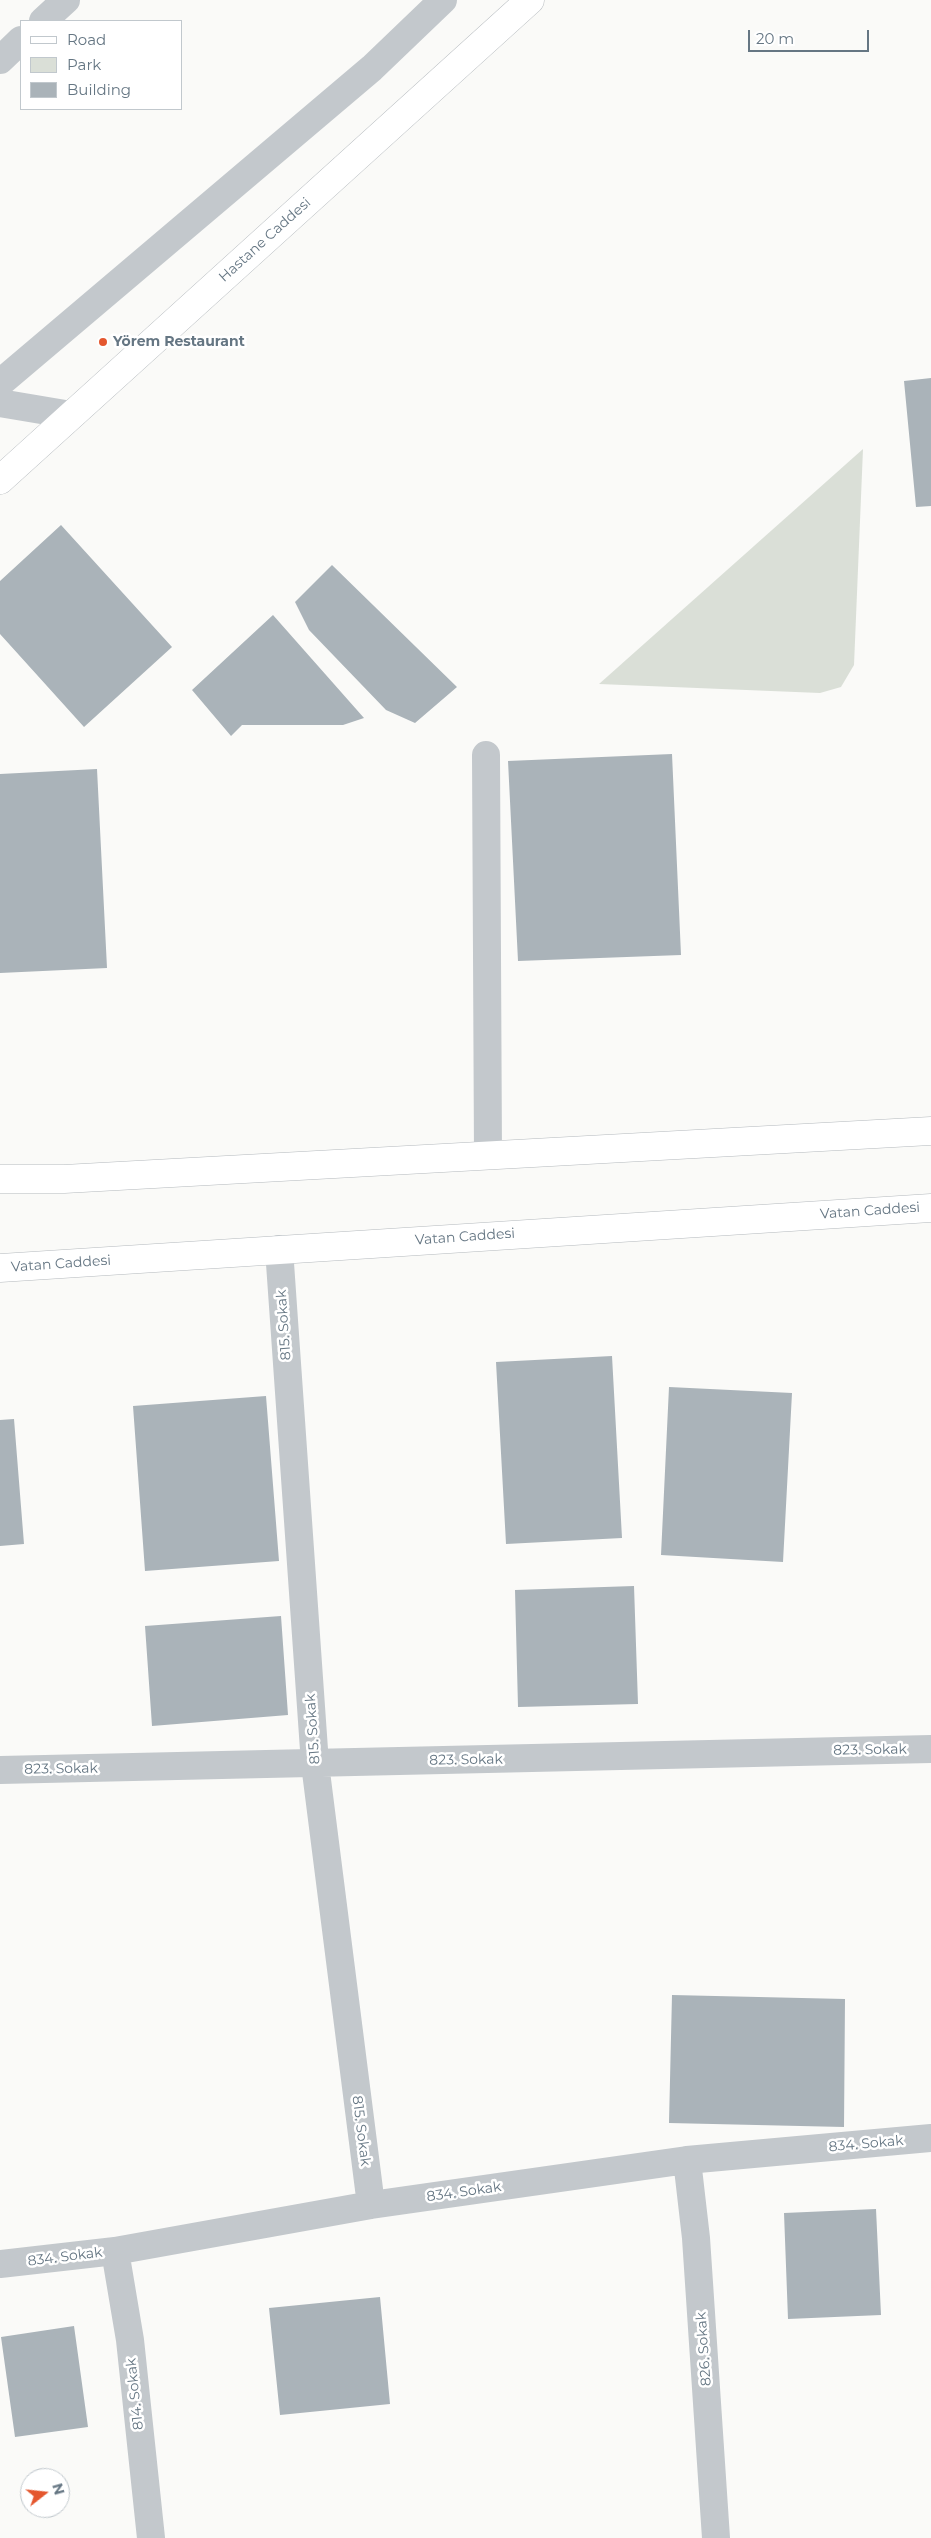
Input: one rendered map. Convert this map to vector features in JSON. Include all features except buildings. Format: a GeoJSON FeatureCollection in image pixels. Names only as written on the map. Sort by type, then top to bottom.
{"type":"FeatureCollection","features":[{"type":"Feature","properties":{"kind":"main road","name":"Hastane Caddesi"},"geometry":{"type":"LineString","coordinates":[[0,480],[530,0]]}},
{"type":"Feature","properties":{"kind":"main road"},"geometry":{"type":"LineString","coordinates":[[0,1180],[64,1179],[931,1131]]}},
{"type":"Feature","properties":{"kind":"main road","name":"Vatan Caddesi"},"geometry":{"type":"LineString","coordinates":[[0,1268],[931,1208]]}},
{"type":"Feature","properties":{"kind":"street"},"geometry":{"type":"LineString","coordinates":[[44,20],[66,0]]}},
{"type":"Feature","properties":{"kind":"street"},"geometry":{"type":"LineString","coordinates":[[0,383],[372,68],[443,0]]}},
{"type":"Feature","properties":{"kind":"street"},"geometry":{"type":"LineString","coordinates":[[0,60],[20,41]]}},
{"type":"Feature","properties":{"kind":"street"},"geometry":{"type":"LineString","coordinates":[[0,403],[71,415]]}},
{"type":"Feature","properties":{"kind":"street"},"geometry":{"type":"LineString","coordinates":[[486,755],[488,1155]]}},
{"type":"Feature","properties":{"kind":"street","name":"815. Sokak"},"geometry":{"type":"LineString","coordinates":[[279,1249],[315,1764],[371,2206]]}},
{"type":"Feature","properties":{"kind":"street","name":"823. Sokak"},"geometry":{"type":"LineString","coordinates":[[0,1770],[931,1749]]}},
{"type":"Feature","properties":{"kind":"street","name":"834. Sokak"},"geometry":{"type":"LineString","coordinates":[[0,2264],[115,2251],[371,2206],[687,2160],[931,2138]]}},
{"type":"Feature","properties":{"kind":"street","name":"826. Sokak"},"geometry":{"type":"LineString","coordinates":[[687,2160],[696,2238],[716,2538]]}},
{"type":"Feature","properties":{"kind":"street","name":"814. Sokak"},"geometry":{"type":"LineString","coordinates":[[115,2251],[130,2340],[151,2538]]}},
{"type":"Feature","properties":{"kind":"green space"},"geometry":{"type":"Polygon","coordinates":[[[863,449],[854,665],[841,687],[820,693],[599,684],[863,449]]]}},
{"type":"Feature","properties":{"kind":"place","name":"Yörem Restaurant"},"geometry":{"type":"Point","coordinates":[103,342]}}]}
